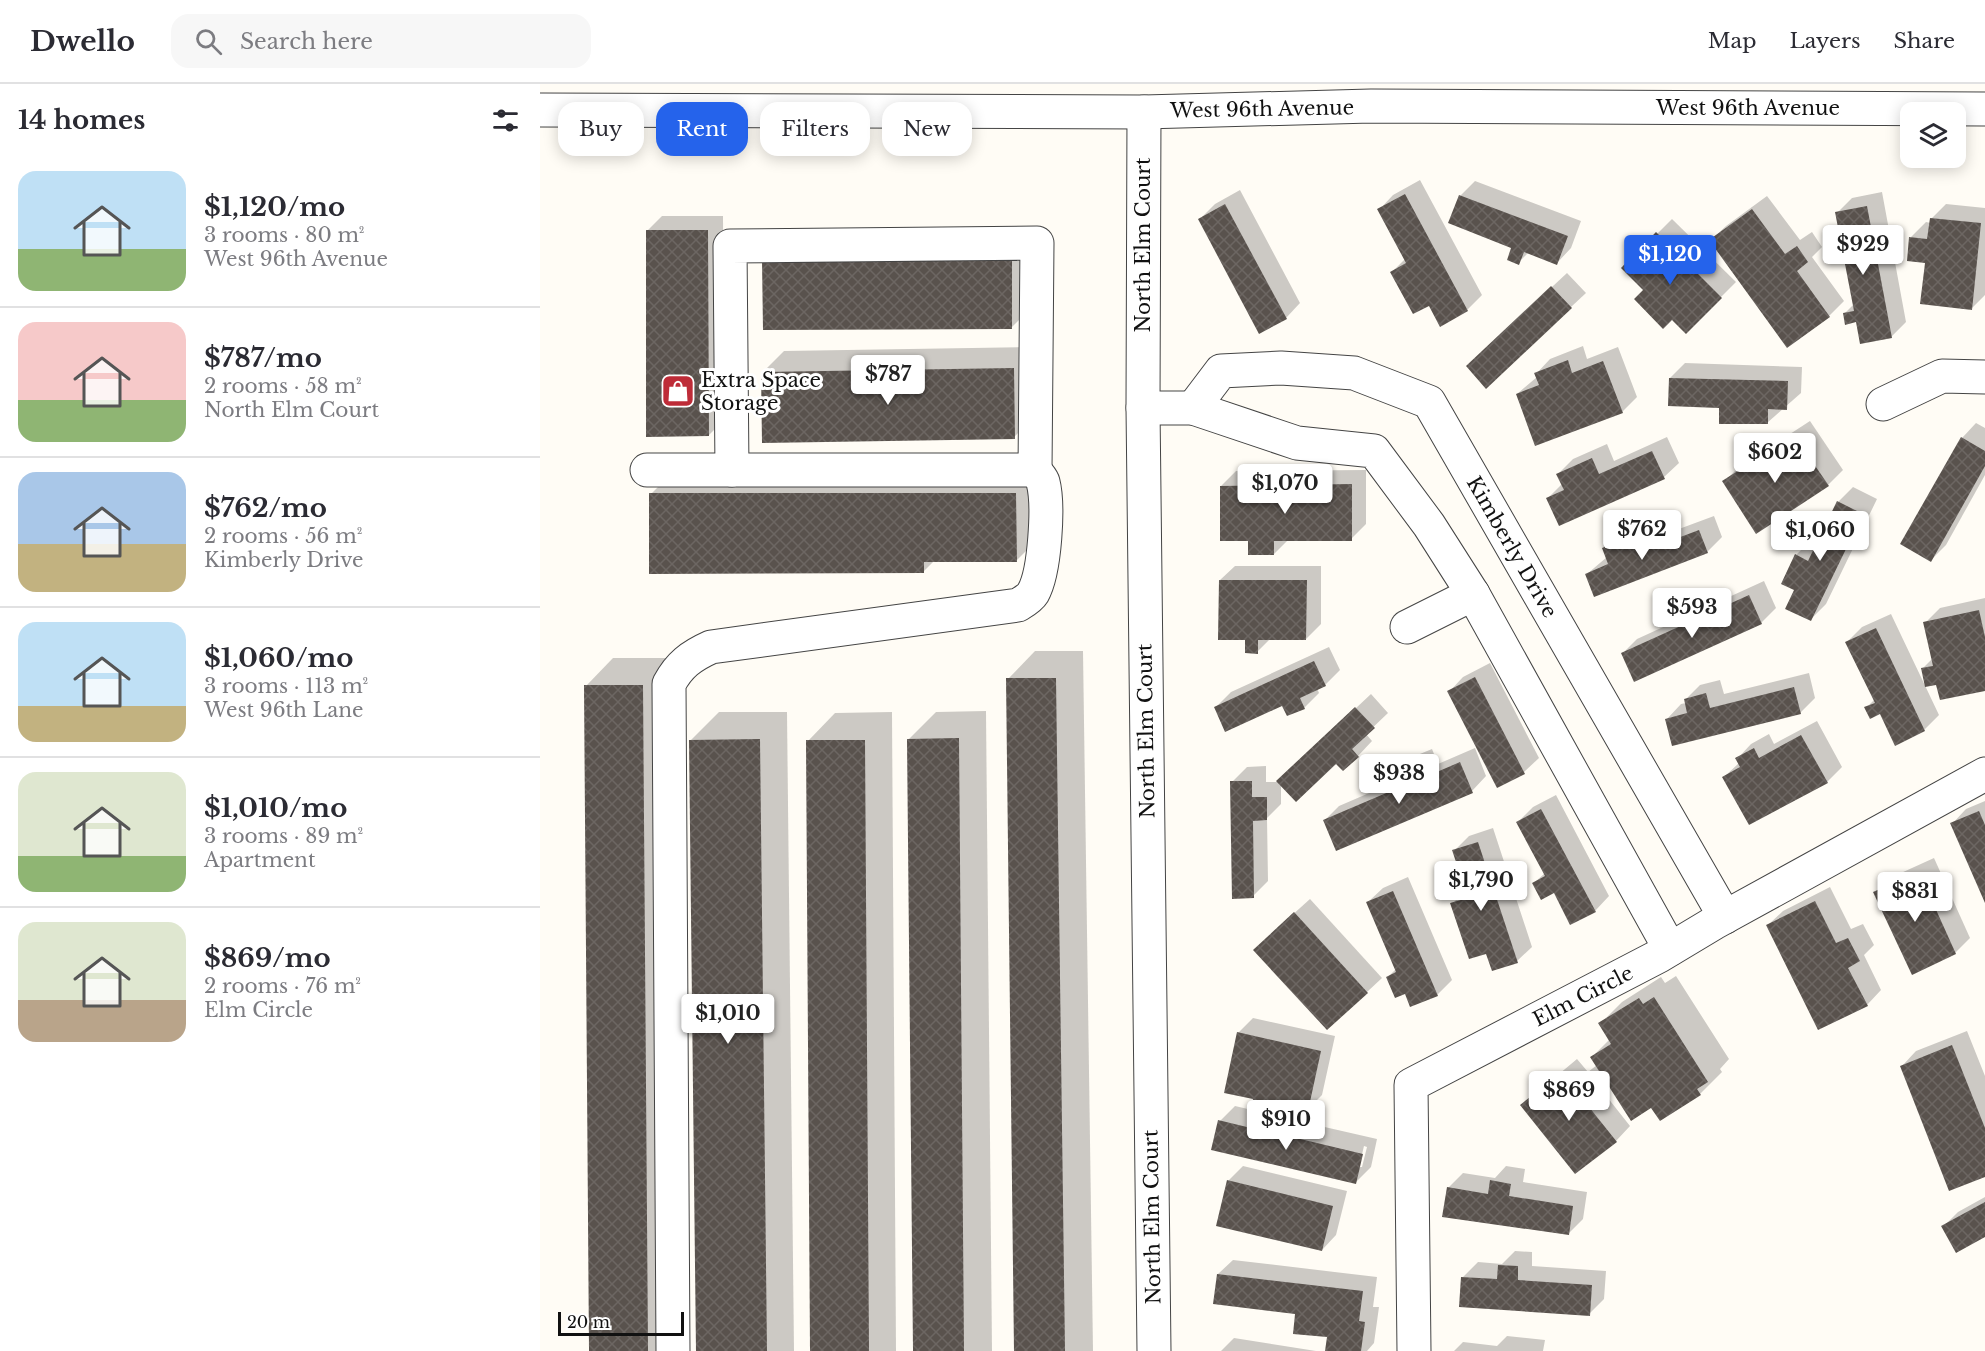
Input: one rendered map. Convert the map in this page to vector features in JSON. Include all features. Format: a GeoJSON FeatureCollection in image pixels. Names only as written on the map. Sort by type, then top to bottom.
{"type":"FeatureCollection","features":[{"type":"Feature","properties":{"kind":"street","name":"West 96th Avenue"},"geometry":{"type":"LineString","coordinates":[[540,110],[1144,112],[1371,106],[1985,109]]}},
{"type":"Feature","properties":{"kind":"street","name":"North Elm Court"},"geometry":{"type":"LineString","coordinates":[[1144,112],[1143,408],[1154,1351]]}},
{"type":"Feature","properties":{"kind":"street"},"geometry":{"type":"LineString","coordinates":[[673,1351],[669,684],[676,670],[692,655],[711,647],[1018,605],[1032,596],[1040,576],[1044,546],[1042,480],[1035,470],[1037,243],[730,246],[732,470]]}},
{"type":"Feature","properties":{"kind":"street","name":"Kimberly Drive"},"geometry":{"type":"LineString","coordinates":[[1193,408],[1221,371],[1281,368],[1354,373],[1429,402],[1725,917]]}},
{"type":"Feature","properties":{"kind":"street"},"geometry":{"type":"LineString","coordinates":[[1883,404],[1942,376],[1985,377]]}},
{"type":"Feature","properties":{"kind":"street"},"geometry":{"type":"LineString","coordinates":[[1143,408],[1193,408],[1297,443],[1374,451],[1429,525],[1473,594],[1670,950]]}},
{"type":"Feature","properties":{"kind":"street"},"geometry":{"type":"LineString","coordinates":[[647,470],[1035,470]]}},
{"type":"Feature","properties":{"kind":"street"},"geometry":{"type":"LineString","coordinates":[[1407,627],[1473,594]]}},
{"type":"Feature","properties":{"kind":"street","name":"Elm Circle"},"geometry":{"type":"LineString","coordinates":[[1414,1351],[1411,1085],[1670,950],[1725,917],[1985,774]]}},
{"type":"Feature","properties":{"kind":"building"},"geometry":{"type":"Polygon","coordinates":[[[1405,194],[1468,311],[1440,327],[1429,306],[1413,314],[1390,272],[1406,263],[1377,209],[1405,194]]]}},
{"type":"Feature","properties":{"kind":"building"},"geometry":{"type":"Polygon","coordinates":[[[1459,195],[1568,236],[1557,265],[1524,252],[1519,265],[1507,260],[1511,248],[1448,223],[1459,195]]]}},
{"type":"Feature","properties":{"kind":"building"},"geometry":{"type":"Polygon","coordinates":[[[1225,204],[1287,319],[1259,334],[1198,219],[1225,204]]]}},
{"type":"Feature","properties":{"kind":"building"},"geometry":{"type":"Polygon","coordinates":[[[1867,206],[1892,338],[1860,344],[1856,322],[1845,325],[1843,313],[1854,311],[1835,212],[1867,206]]]}},
{"type":"Feature","properties":{"kind":"building"},"geometry":{"type":"Polygon","coordinates":[[[1752,209],[1785,254],[1797,246],[1808,262],[1797,271],[1830,317],[1787,348],[1709,240],[1752,209]]]}},
{"type":"Feature","properties":{"kind":"building"},"geometry":{"type":"Polygon","coordinates":[[[1930,218],[1981,223],[1972,310],[1920,304],[1925,263],[1907,261],[1909,237],[1927,239],[1930,218]]]}},
{"type":"Feature","properties":{"kind":"building"},"geometry":{"type":"Polygon","coordinates":[[[646,230],[708,230],[709,436],[646,437],[646,230]]]}},
{"type":"Feature","properties":{"kind":"building"},"geometry":{"type":"Polygon","coordinates":[[[1656,232],[1722,298],[1686,334],[1672,320],[1663,329],[1634,299],[1643,290],[1621,268],[1656,232]]]}},
{"type":"Feature","properties":{"kind":"building"},"geometry":{"type":"Polygon","coordinates":[[[1012,258],[1012,329],[763,330],[762,260],[1012,258]]]}},
{"type":"Feature","properties":{"kind":"building"},"geometry":{"type":"Polygon","coordinates":[[[1551,286],[1572,308],[1486,389],[1466,366],[1551,286]]]}},
{"type":"Feature","properties":{"kind":"building"},"geometry":{"type":"Polygon","coordinates":[[[1568,360],[1572,373],[1603,361],[1623,413],[1535,446],[1516,394],[1539,385],[1534,373],[1568,360]]]}},
{"type":"Feature","properties":{"kind":"building"},"geometry":{"type":"Polygon","coordinates":[[[1014,368],[1015,439],[762,443],[761,372],[1014,368]]]}},
{"type":"Feature","properties":{"kind":"building"},"geometry":{"type":"Polygon","coordinates":[[[1669,378],[1788,381],[1787,410],[1768,409],[1768,424],[1719,424],[1719,408],[1668,406],[1669,378]]]}},
{"type":"Feature","properties":{"kind":"building"},"geometry":{"type":"Polygon","coordinates":[[[1794,435],[1829,486],[1756,534],[1722,481],[1794,435]]]}},
{"type":"Feature","properties":{"kind":"building"},"geometry":{"type":"Polygon","coordinates":[[[1961,437],[1985,451],[1985,466],[1931,562],[1900,544],[1961,437]]]}},
{"type":"Feature","properties":{"kind":"building"},"geometry":{"type":"Polygon","coordinates":[[[1652,451],[1665,479],[1559,526],[1546,498],[1564,490],[1556,474],[1592,458],[1599,474],[1652,451]]]}},
{"type":"Feature","properties":{"kind":"building"},"geometry":{"type":"Polygon","coordinates":[[[1352,484],[1352,541],[1274,541],[1274,555],[1248,555],[1248,541],[1220,541],[1220,486],[1352,484]]]}},
{"type":"Feature","properties":{"kind":"building"},"geometry":{"type":"Polygon","coordinates":[[[649,493],[1016,493],[1017,562],[924,562],[924,573],[649,574],[649,493]]]}},
{"type":"Feature","properties":{"kind":"building"},"geometry":{"type":"Polygon","coordinates":[[[1837,501],[1863,514],[1811,621],[1785,609],[1794,590],[1781,584],[1795,554],[1808,561],[1837,501]]]}},
{"type":"Feature","properties":{"kind":"building"},"geometry":{"type":"Polygon","coordinates":[[[1699,530],[1708,553],[1594,597],[1585,574],[1608,564],[1602,548],[1631,537],[1638,553],[1699,530]]]}},
{"type":"Feature","properties":{"kind":"building"},"geometry":{"type":"Polygon","coordinates":[[[1219,580],[1307,580],[1306,640],[1258,640],[1258,654],[1245,653],[1245,640],[1218,640],[1219,580]]]}},
{"type":"Feature","properties":{"kind":"building"},"geometry":{"type":"Polygon","coordinates":[[[1749,595],[1762,624],[1634,682],[1621,653],[1749,595]]]}},
{"type":"Feature","properties":{"kind":"building"},"geometry":{"type":"Polygon","coordinates":[[[1979,610],[1985,637],[1985,691],[1940,700],[1936,685],[1925,687],[1921,668],[1933,666],[1923,622],[1979,610]]]}},
{"type":"Feature","properties":{"kind":"building"},"geometry":{"type":"Polygon","coordinates":[[[1876,628],[1925,731],[1895,746],[1880,714],[1870,719],[1864,707],[1875,703],[1845,642],[1876,628]]]}},
{"type":"Feature","properties":{"kind":"building"},"geometry":{"type":"Polygon","coordinates":[[[1314,661],[1326,686],[1300,698],[1305,709],[1287,716],[1282,706],[1225,732],[1214,707],[1314,661]]]}},
{"type":"Feature","properties":{"kind":"building"},"geometry":{"type":"Polygon","coordinates":[[[1475,677],[1525,774],[1497,788],[1447,691],[1475,677]]]}},
{"type":"Feature","properties":{"kind":"building"},"geometry":{"type":"Polygon","coordinates":[[[1006,678],[1056,678],[1065,1351],[1014,1351],[1006,678]]]}},
{"type":"Feature","properties":{"kind":"building"},"geometry":{"type":"Polygon","coordinates":[[[584,685],[643,685],[648,1351],[589,1351],[584,685]]]}},
{"type":"Feature","properties":{"kind":"building"},"geometry":{"type":"Polygon","coordinates":[[[1794,687],[1801,714],[1672,746],[1665,719],[1687,713],[1684,699],[1706,693],[1710,708],[1794,687]]]}},
{"type":"Feature","properties":{"kind":"building"},"geometry":{"type":"Polygon","coordinates":[[[1355,707],[1375,728],[1352,749],[1359,757],[1343,771],[1336,764],[1296,802],[1276,781],[1355,707]]]}},
{"type":"Feature","properties":{"kind":"building"},"geometry":{"type":"Polygon","coordinates":[[[1801,735],[1828,783],[1749,825],[1722,777],[1740,767],[1735,758],[1754,748],[1759,758],[1801,735]]]}},
{"type":"Feature","properties":{"kind":"building"},"geometry":{"type":"Polygon","coordinates":[[[959,738],[964,1351],[913,1351],[907,739],[959,738]]]}},
{"type":"Feature","properties":{"kind":"building"},"geometry":{"type":"Polygon","coordinates":[[[760,739],[767,1351],[696,1351],[689,740],[760,739]]]}},
{"type":"Feature","properties":{"kind":"building"},"geometry":{"type":"Polygon","coordinates":[[[806,740],[865,740],[869,1351],[810,1351],[806,740]]]}},
{"type":"Feature","properties":{"kind":"building"},"geometry":{"type":"Polygon","coordinates":[[[1460,762],[1473,793],[1336,851],[1323,820],[1405,785],[1399,770],[1417,763],[1423,778],[1460,762]]]}},
{"type":"Feature","properties":{"kind":"building"},"geometry":{"type":"Polygon","coordinates":[[[1230,781],[1252,781],[1252,797],[1267,797],[1267,820],[1253,821],[1254,898],[1232,899],[1230,781]]]}},
{"type":"Feature","properties":{"kind":"building"},"geometry":{"type":"Polygon","coordinates":[[[1541,809],[1596,912],[1570,925],[1554,893],[1541,900],[1532,883],[1545,876],[1516,822],[1541,809]]]}},
{"type":"Feature","properties":{"kind":"building"},"geometry":{"type":"Polygon","coordinates":[[[1979,811],[1985,825],[1985,903],[1950,823],[1979,811]]]}},
{"type":"Feature","properties":{"kind":"building"},"geometry":{"type":"Polygon","coordinates":[[[1478,842],[1518,963],[1492,971],[1486,954],[1469,959],[1450,903],[1468,898],[1452,850],[1478,842]]]}},
{"type":"Feature","properties":{"kind":"building"},"geometry":{"type":"Polygon","coordinates":[[[1919,872],[1956,954],[1912,975],[1873,892],[1919,872]]]}},
{"type":"Feature","properties":{"kind":"building"},"geometry":{"type":"Polygon","coordinates":[[[1393,891],[1438,996],[1410,1007],[1405,994],[1395,998],[1386,977],[1396,972],[1366,902],[1393,891]]]}},
{"type":"Feature","properties":{"kind":"building"},"geometry":{"type":"Polygon","coordinates":[[[1815,901],[1836,943],[1848,938],[1860,961],[1848,968],[1868,1006],[1818,1030],[1766,925],[1815,901]]]}},
{"type":"Feature","properties":{"kind":"building"},"geometry":{"type":"Polygon","coordinates":[[[1294,912],[1368,993],[1327,1030],[1253,950],[1294,912]]]}},
{"type":"Feature","properties":{"kind":"building"},"geometry":{"type":"Polygon","coordinates":[[[1654,997],[1708,1082],[1697,1089],[1701,1095],[1660,1121],[1651,1108],[1631,1121],[1590,1057],[1611,1044],[1598,1023],[1639,998],[1643,1004],[1654,997]]]}},
{"type":"Feature","properties":{"kind":"building"},"geometry":{"type":"Polygon","coordinates":[[[1237,1032],[1321,1051],[1308,1111],[1263,1101],[1261,1111],[1251,1109],[1253,1099],[1224,1093],[1237,1032]]]}},
{"type":"Feature","properties":{"kind":"building"},"geometry":{"type":"Polygon","coordinates":[[[1952,1045],[1985,1128],[1985,1177],[1949,1191],[1900,1066],[1952,1045]]]}},
{"type":"Feature","properties":{"kind":"building"},"geometry":{"type":"Polygon","coordinates":[[[1562,1072],[1572,1085],[1581,1078],[1595,1095],[1585,1102],[1617,1142],[1575,1174],[1520,1105],[1562,1072]]]}},
{"type":"Feature","properties":{"kind":"building"},"geometry":{"type":"Polygon","coordinates":[[[1254,1117],[1270,1120],[1267,1131],[1363,1154],[1356,1184],[1211,1150],[1218,1120],[1251,1128],[1254,1117]]]}},
{"type":"Feature","properties":{"kind":"building"},"geometry":{"type":"Polygon","coordinates":[[[1227,1180],[1333,1206],[1322,1251],[1216,1226],[1227,1180]]]}},
{"type":"Feature","properties":{"kind":"building"},"geometry":{"type":"Polygon","coordinates":[[[1490,1180],[1511,1184],[1509,1196],[1573,1206],[1569,1235],[1442,1217],[1447,1187],[1488,1194],[1490,1180]]]}},
{"type":"Feature","properties":{"kind":"building"},"geometry":{"type":"Polygon","coordinates":[[[1985,1202],[1985,1237],[1956,1253],[1941,1226],[1985,1202]]]}},
{"type":"Feature","properties":{"kind":"building"},"geometry":{"type":"Polygon","coordinates":[[[1498,1265],[1518,1266],[1518,1280],[1592,1285],[1590,1316],[1459,1307],[1461,1277],[1497,1279],[1498,1265]]]}},
{"type":"Feature","properties":{"kind":"building"},"geometry":{"type":"Polygon","coordinates":[[[1217,1274],[1363,1291],[1359,1321],[1365,1322],[1361,1351],[1325,1351],[1327,1337],[1293,1334],[1295,1314],[1213,1304],[1217,1274]]]}},
{"type":"Feature","properties":{"kind":"place","name":"Extra Space Storage"},"geometry":{"type":"Point","coordinates":[678,391]}}]}
